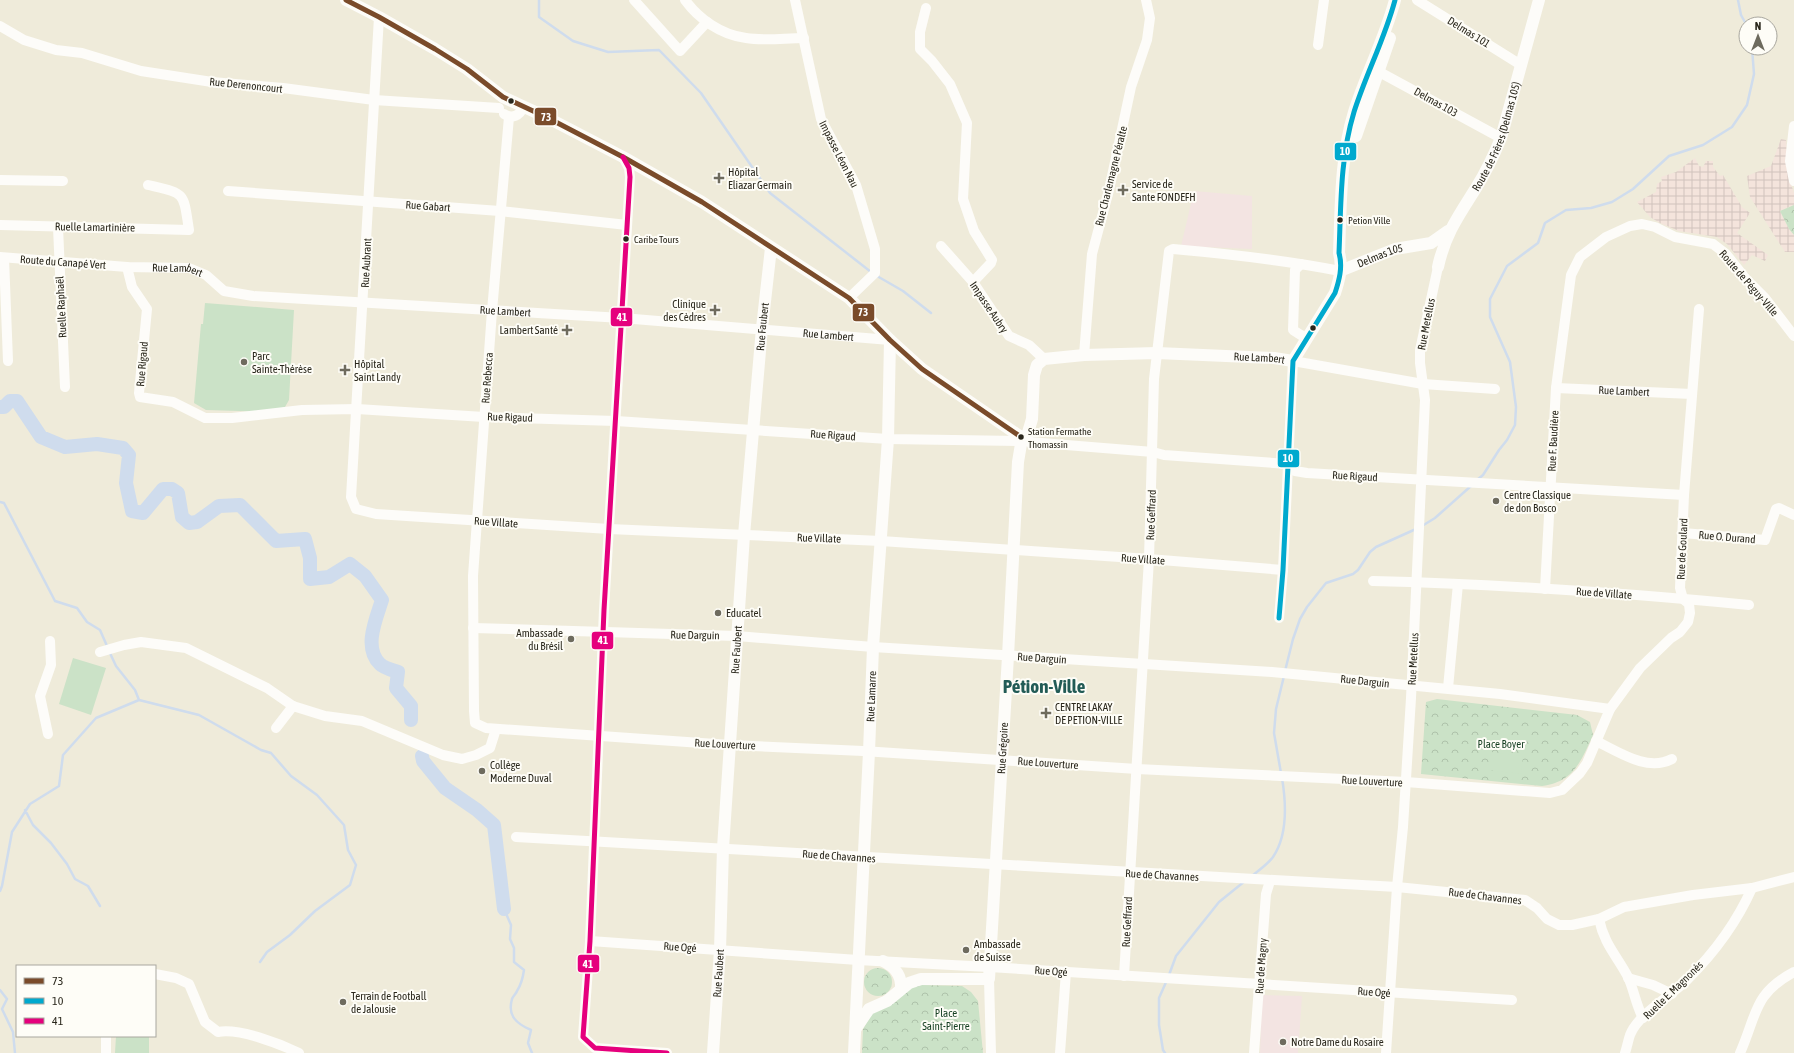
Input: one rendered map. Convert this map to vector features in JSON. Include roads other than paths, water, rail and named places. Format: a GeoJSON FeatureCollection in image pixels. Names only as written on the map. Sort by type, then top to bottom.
{"type":"FeatureCollection","features":[{"type":"Feature","properties":{"kind":"main road"},"geometry":{"type":"LineString","coordinates":[[346,0],[379,17],[467,70],[501,102],[523,107],[548,118],[623,157],[702,202],[849,298],[890,340],[922,369],[1024,440]]}},
{"type":"Feature","properties":{"kind":"main road"},"geometry":{"type":"LineString","coordinates":[[1375,69],[1395,0]]}},
{"type":"Feature","properties":{"kind":"main road"},"geometry":{"type":"LineString","coordinates":[[1293,361],[1335,293],[1341,266],[1339,253],[1341,183],[1344,151],[1354,111],[1375,69],[1403,0]]}},
{"type":"Feature","properties":{"kind":"main road","name":"Route de Frères (Delmas 105)"},"geometry":{"type":"LineString","coordinates":[[1438,267],[1442,248],[1452,227],[1477,186],[1501,138],[1539,0]]}},
{"type":"Feature","properties":{"kind":"main road","name":"Delmas 105"},"geometry":{"type":"LineString","coordinates":[[1341,266],[1395,249],[1431,243],[1452,227]]}},
{"type":"Feature","properties":{"kind":"main road"},"geometry":{"type":"LineString","coordinates":[[1422,245],[1432,251],[1436,256],[1438,267]]}},
{"type":"Feature","properties":{"kind":"main road","name":"Rue Faubert"},"geometry":{"type":"LineString","coordinates":[[713,1053],[720,950],[723,848],[744,535],[762,328],[772,248]]}},
{"type":"Feature","properties":{"kind":"main road","name":"Rue Lamarre"},"geometry":{"type":"LineString","coordinates":[[854,1053],[873,647],[888,439],[890,340]]}},
{"type":"Feature","properties":{"kind":"main road","name":"Rue Lambert"},"geometry":{"type":"LineString","coordinates":[[1044,359],[1084,355],[1157,354],[1274,358],[1293,361]]}},
{"type":"Feature","properties":{"kind":"main road","name":"Rue Grégoire"},"geometry":{"type":"LineString","coordinates":[[989,973],[1014,550],[1018,457],[1032,419],[1034,375],[1037,365],[1044,359]]}},
{"type":"Feature","properties":{"kind":"main road"},"geometry":{"type":"LineString","coordinates":[[883,961],[899,974],[901,989]]}},
{"type":"Feature","properties":{"kind":"main road"},"geometry":{"type":"LineString","coordinates":[[855,1029],[866,1012],[887,1001],[909,983],[921,979],[989,973]]}},
{"type":"Feature","properties":{"kind":"main road"},"geometry":{"type":"LineString","coordinates":[[858,982],[866,1000],[878,1005]]}},
{"type":"Feature","properties":{"kind":"street"},"geometry":{"type":"LineString","coordinates":[[634,0],[680,51],[707,22]]}},
{"type":"Feature","properties":{"kind":"street"},"geometry":{"type":"LineString","coordinates":[[685,0],[693,11],[715,28],[745,38],[804,38]]}},
{"type":"Feature","properties":{"kind":"street","name":"Impasse Léon Nau"},"geometry":{"type":"LineString","coordinates":[[795,0],[821,119],[856,185],[875,250],[875,273],[849,298]]}},
{"type":"Feature","properties":{"kind":"street","name":"Rue Charlemagne Péralte"},"geometry":{"type":"LineString","coordinates":[[1084,355],[1092,254],[1108,197],[1131,87],[1148,40],[1150,18],[1146,0]]}},
{"type":"Feature","properties":{"kind":"street"},"geometry":{"type":"LineString","coordinates":[[1318,45],[1324,0]]}},
{"type":"Feature","properties":{"kind":"street","name":"Delmas 101"},"geometry":{"type":"LineString","coordinates":[[1417,0],[1521,65]]}},
{"type":"Feature","properties":{"kind":"street"},"geometry":{"type":"LineString","coordinates":[[926,8],[920,32],[920,49],[932,60],[950,84],[967,123],[963,199],[974,231],[991,256],[992,260],[991,263],[973,282]]}},
{"type":"Feature","properties":{"kind":"street","name":"Rue Aubrant"},"geometry":{"type":"LineString","coordinates":[[356,509],[351,497],[370,202],[379,17]]}},
{"type":"Feature","properties":{"kind":"street","name":"Rue Derenoncourt"},"geometry":{"type":"LineString","coordinates":[[0,26],[24,40],[56,50],[82,53],[141,71],[212,82],[283,88],[374,100],[501,102]]}},
{"type":"Feature","properties":{"kind":"street","name":"Delmas 103"},"geometry":{"type":"LineString","coordinates":[[1375,69],[1501,138]]}},
{"type":"Feature","properties":{"kind":"street"},"geometry":{"type":"LineString","coordinates":[[501,102],[503,114],[509,117],[517,116],[523,107]]}},
{"type":"Feature","properties":{"kind":"street","name":"Rue Rebecca"},"geometry":{"type":"LineString","coordinates":[[474,711],[473,576],[492,311],[509,117]]}},
{"type":"Feature","properties":{"kind":"street"},"geometry":{"type":"LineString","coordinates":[[1794,126],[1790,161],[1794,181]]}},
{"type":"Feature","properties":{"kind":"street"},"geometry":{"type":"LineString","coordinates":[[623,157],[629,168],[630,177],[603,632],[593,841],[590,941],[583,1037],[595,1048],[667,1053]]}},
{"type":"Feature","properties":{"kind":"street"},"geometry":{"type":"LineString","coordinates":[[0,180],[63,182]]}},
{"type":"Feature","properties":{"kind":"street","name":"Ruelle Lamartinière"},"geometry":{"type":"LineString","coordinates":[[0,225],[189,230],[184,199],[175,191],[148,184]]}},
{"type":"Feature","properties":{"kind":"street","name":"Rue Gabart"},"geometry":{"type":"LineString","coordinates":[[228,191],[500,212],[627,225]]}},
{"type":"Feature","properties":{"kind":"street","name":"Route de Péguy-Ville"},"geometry":{"type":"LineString","coordinates":[[1564,317],[1571,274],[1580,256],[1606,237],[1630,226],[1642,224],[1655,227],[1675,237],[1705,242],[1720,248],[1746,279],[1765,298],[1794,336]]}},
{"type":"Feature","properties":{"kind":"street","name":"Ruelle Raphaël"},"geometry":{"type":"LineString","coordinates":[[58,227],[58,262],[65,387]]}},
{"type":"Feature","properties":{"kind":"street","name":"Impasse Aubry"},"geometry":{"type":"LineString","coordinates":[[941,246],[973,282],[1009,336],[1029,345],[1044,359]]}},
{"type":"Feature","properties":{"kind":"street","name":"Rue Geffrard"},"geometry":{"type":"LineString","coordinates":[[1124,976],[1149,559],[1154,379],[1169,251],[1173,249],[1301,264],[1341,266]]}},
{"type":"Feature","properties":{"kind":"street"},"geometry":{"type":"LineString","coordinates":[[2,257],[8,361]]}},
{"type":"Feature","properties":{"kind":"street","name":"Route du Canapé Vert"},"geometry":{"type":"LineString","coordinates":[[2,257],[127,267]]}},
{"type":"Feature","properties":{"kind":"street"},"geometry":{"type":"LineString","coordinates":[[1301,264],[1295,270],[1293,330],[1307,339]]}},
{"type":"Feature","properties":{"kind":"street","name":"Rue Lambert"},"geometry":{"type":"LineString","coordinates":[[127,267],[189,268],[206,275],[224,291],[238,294],[622,318],[762,328],[890,340]]}},
{"type":"Feature","properties":{"kind":"street","name":"Rue Rigaud"},"geometry":{"type":"LineString","coordinates":[[127,267],[132,287],[146,309],[139,393],[140,397],[173,402],[205,418],[232,418],[302,410],[357,409],[616,421],[888,439],[1024,440],[1152,452],[1164,455],[1288,464],[1295,471],[1308,473],[1684,495]]}},
{"type":"Feature","properties":{"kind":"street","name":"Rue Metellus"},"geometry":{"type":"LineString","coordinates":[[1386,1053],[1397,887],[1406,782],[1417,582],[1419,506],[1425,400],[1420,350],[1438,267]]}},
{"type":"Feature","properties":{"kind":"street","name":"Rue de Goulard"},"geometry":{"type":"LineString","coordinates":[[1562,790],[1580,773],[1610,709],[1640,668],[1671,638],[1680,632],[1688,622],[1690,613],[1689,604],[1683,599],[1680,588],[1684,495],[1699,309]]}},
{"type":"Feature","properties":{"kind":"street","name":"Rue F. Baudière"},"geometry":{"type":"LineString","coordinates":[[1545,589],[1556,388],[1564,317]]}},
{"type":"Feature","properties":{"kind":"street"},"geometry":{"type":"LineString","coordinates":[[1279,618],[1283,570],[1293,361]]}},
{"type":"Feature","properties":{"kind":"street","name":"Rue Lambert"},"geometry":{"type":"LineString","coordinates":[[1293,361],[1423,384],[1495,389]]}},
{"type":"Feature","properties":{"kind":"street","name":"Rue Lambert"},"geometry":{"type":"LineString","coordinates":[[1556,388],[1692,394]]}},
{"type":"Feature","properties":{"kind":"street","name":"Rue O. Durand"},"geometry":{"type":"LineString","coordinates":[[1683,533],[1765,540],[1776,509],[1779,508],[1794,515]]}},
{"type":"Feature","properties":{"kind":"street","name":"Rue Villate"},"geometry":{"type":"LineString","coordinates":[[356,509],[376,514],[609,529],[881,540],[1283,570]]}},
{"type":"Feature","properties":{"kind":"street"},"geometry":{"type":"LineString","coordinates":[[1373,581],[1458,584],[1448,688]]}},
{"type":"Feature","properties":{"kind":"street","name":"Rue de Villate"},"geometry":{"type":"LineString","coordinates":[[1458,584],[1545,589],[1749,605]]}},
{"type":"Feature","properties":{"kind":"street","name":"Rue Darguin"},"geometry":{"type":"LineString","coordinates":[[473,628],[737,636],[873,647],[1297,674],[1448,688],[1610,709]]}},
{"type":"Feature","properties":{"kind":"street"},"geometry":{"type":"LineString","coordinates":[[48,734],[40,696],[51,665],[50,642]]}},
{"type":"Feature","properties":{"kind":"street"},"geometry":{"type":"LineString","coordinates":[[100,652],[141,642],[186,648],[268,688],[293,706],[325,716],[362,720],[443,754],[462,759],[476,755],[490,748],[496,729]]}},
{"type":"Feature","properties":{"kind":"street"},"geometry":{"type":"LineString","coordinates":[[276,728],[293,706]]}},
{"type":"Feature","properties":{"kind":"street","name":"Rue Louverture"},"geometry":{"type":"LineString","coordinates":[[474,711],[475,723],[486,728],[496,729],[730,745],[1137,769],[1406,782],[1550,793],[1562,790]]}},
{"type":"Feature","properties":{"kind":"street"},"geometry":{"type":"LineString","coordinates":[[1596,740],[1637,760],[1657,764],[1672,759]]}},
{"type":"Feature","properties":{"kind":"street","name":"Rue de Chavannes"},"geometry":{"type":"LineString","coordinates":[[516,837],[723,848],[864,858],[1397,887],[1525,900],[1537,908],[1547,919],[1559,925],[1572,925],[1599,919],[1624,907],[1693,895],[1752,888],[1794,876]]}},
{"type":"Feature","properties":{"kind":"street","name":"Rue de Magny"},"geometry":{"type":"LineString","coordinates":[[1254,1053],[1266,894],[1270,880]]}},
{"type":"Feature","properties":{"kind":"street","name":"Ruelle E. Magnonès"},"geometry":{"type":"LineString","coordinates":[[1625,1053],[1630,1034],[1653,1007],[1672,994],[1687,980],[1718,944],[1747,900],[1752,888]]}},
{"type":"Feature","properties":{"kind":"street"},"geometry":{"type":"LineString","coordinates":[[1599,919],[1608,947],[1628,978],[1637,1006],[1643,1018]]}},
{"type":"Feature","properties":{"kind":"street","name":"Rue Ogé"},"geometry":{"type":"LineString","coordinates":[[590,941],[883,961],[989,973],[1066,972],[1155,979],[1512,1000]]}},
{"type":"Feature","properties":{"kind":"street"},"geometry":{"type":"LineString","coordinates":[[1060,1053],[1066,972]]}},
{"type":"Feature","properties":{"kind":"street"},"geometry":{"type":"LineString","coordinates":[[1740,1053],[1756,1009],[1764,995],[1780,980],[1794,972]]}},
{"type":"Feature","properties":{"kind":"street","name":"Rue Grégoire"},"geometry":{"type":"LineString","coordinates":[[989,973],[991,1053]]}},
{"type":"Feature","properties":{"kind":"street"},"geometry":{"type":"LineString","coordinates":[[156,974],[176,978],[189,984],[205,1022],[218,1032],[225,1031],[258,1037],[280,1044],[300,1053]]}},
{"type":"Feature","properties":{"kind":"street"},"geometry":{"type":"LineString","coordinates":[[1628,978],[1653,985],[1672,994]]}},
{"type":"Feature","properties":{"kind":"street"},"geometry":{"type":"LineString","coordinates":[[106,1037],[106,1053]]}},
{"type":"Feature","properties":{"kind":"waterway"},"geometry":{"type":"LineString","coordinates":[[539,0],[539,17],[573,41],[608,52],[659,50],[701,93],[770,193],[871,272]]}},
{"type":"Feature","properties":{"kind":"waterway"},"geometry":{"type":"LineString","coordinates":[[1738,0],[1742,16]]}},
{"type":"Feature","properties":{"kind":"waterway"},"geometry":{"type":"LineString","coordinates":[[1477,480],[1483,475],[1507,440],[1515,425],[1516,407],[1510,362],[1490,317],[1490,299],[1507,266],[1538,243],[1545,223],[1566,210],[1591,208],[1612,202],[1633,189],[1669,156],[1703,145],[1732,127],[1747,105],[1754,74],[1753,56]]}},
{"type":"Feature","properties":{"kind":"waterway"},"geometry":{"type":"LineString","coordinates":[[877,276],[903,291],[931,313]]}},
{"type":"Feature","properties":{"kind":"waterway"},"geometry":{"type":"LineString","coordinates":[[0,407],[4,407],[10,401],[17,401],[41,437],[65,447],[97,444],[123,448],[129,455],[126,483],[132,511],[143,513],[163,489],[172,489],[178,493],[182,517],[189,523],[197,522],[219,506],[240,505],[276,541],[305,539],[310,558],[310,579],[329,577],[350,564],[365,576],[382,600],[372,633],[372,650],[380,664],[386,668],[398,672],[396,688],[411,706],[411,720]]}},
{"type":"Feature","properties":{"kind":"waterway"},"geometry":{"type":"LineString","coordinates":[[1422,526],[1435,518],[1471,486]]}},
{"type":"Feature","properties":{"kind":"waterway"},"geometry":{"type":"LineString","coordinates":[[0,502],[4,503],[55,601],[77,608],[87,622],[100,630],[107,646]]}},
{"type":"Feature","properties":{"kind":"waterway"},"geometry":{"type":"LineString","coordinates":[[1285,671],[1300,619],[1307,607],[1326,583],[1353,574],[1358,570],[1370,552],[1376,547],[1416,529]]}},
{"type":"Feature","properties":{"kind":"waterway"},"geometry":{"type":"LineString","coordinates":[[0,891],[12,832],[30,804],[59,786],[63,755],[96,718],[139,700],[135,690],[116,666],[109,651]]}},
{"type":"Feature","properties":{"kind":"waterway"},"geometry":{"type":"LineString","coordinates":[[1281,773],[1274,733],[1276,709],[1284,676]]}},
{"type":"Feature","properties":{"kind":"waterway"},"geometry":{"type":"LineString","coordinates":[[139,700],[199,715],[261,750],[271,753],[291,776],[317,795],[344,825],[348,850],[356,865],[350,885],[315,911],[290,935],[267,952],[260,962]]}},
{"type":"Feature","properties":{"kind":"waterway"},"geometry":{"type":"LineString","coordinates":[[422,756],[423,761],[445,788],[477,810],[494,825],[504,909]]}},
{"type":"Feature","properties":{"kind":"waterway"},"geometry":{"type":"LineString","coordinates":[[1252,876],[1266,865],[1273,857],[1281,839],[1285,818],[1282,778]]}},
{"type":"Feature","properties":{"kind":"waterway"},"geometry":{"type":"LineString","coordinates":[[25,810],[33,825],[51,843],[67,864],[75,879],[88,886],[100,906]]}},
{"type":"Feature","properties":{"kind":"waterway"},"geometry":{"type":"LineString","coordinates":[[1169,975],[1176,956],[1219,902],[1245,881]]}},
{"type":"Feature","properties":{"kind":"waterway"},"geometry":{"type":"LineString","coordinates":[[504,909],[511,925],[510,939],[514,948],[514,962],[524,970],[520,986],[512,999],[511,1010],[514,1019],[521,1025],[531,1030],[528,1043],[532,1053]]}},
{"type":"Feature","properties":{"kind":"waterway"},"geometry":{"type":"LineString","coordinates":[[1165,1053],[1163,1050],[1159,1025],[1159,998],[1167,980]]}},
{"type":"Feature","properties":{"kind":"waterway"},"geometry":{"type":"LineString","coordinates":[[0,990],[7,999],[2,1009],[13,1032],[15,1053]]}},
{"type":"Feature","properties":{"kind":"place","name":"Hôpital Eliazar Germain"},"geometry":{"type":"Point","coordinates":[719,178]}},
{"type":"Feature","properties":{"kind":"place","name":"Service de Sante FONDEFH"},"geometry":{"type":"Point","coordinates":[1123,190]}},
{"type":"Feature","properties":{"kind":"place","name":"Petion Ville"},"geometry":{"type":"Point","coordinates":[1340,220]}},
{"type":"Feature","properties":{"kind":"place","name":"Caribe Tours"},"geometry":{"type":"Point","coordinates":[626,239]}},
{"type":"Feature","properties":{"kind":"place","name":"Clinique des Cèdres"},"geometry":{"type":"Point","coordinates":[715,310]}},
{"type":"Feature","properties":{"kind":"place","name":"Lambert Santé"},"geometry":{"type":"Point","coordinates":[567,330]}},
{"type":"Feature","properties":{"kind":"place","name":"Parc Sainte-Thérèse"},"geometry":{"type":"Point","coordinates":[244,362]}},
{"type":"Feature","properties":{"kind":"place","name":"Hôpital Saint Landy"},"geometry":{"type":"Point","coordinates":[345,370]}},
{"type":"Feature","properties":{"kind":"place","name":"Station Fermathe Thomassin"},"geometry":{"type":"Point","coordinates":[1021,437]}},
{"type":"Feature","properties":{"kind":"place","name":"Centre Classique de don Bosco"},"geometry":{"type":"Point","coordinates":[1496,501]}},
{"type":"Feature","properties":{"kind":"place","name":"Educatel"},"geometry":{"type":"Point","coordinates":[718,613]}},
{"type":"Feature","properties":{"kind":"place","name":"Ambassade du Brésil"},"geometry":{"type":"Point","coordinates":[571,639]}},
{"type":"Feature","properties":{"kind":"place","name":"CENTRE LAKAY DE PETION-VILLE"},"geometry":{"type":"Point","coordinates":[1046,713]}},
{"type":"Feature","properties":{"kind":"place","name":"Collège Moderne Duval"},"geometry":{"type":"Point","coordinates":[482,771]}},
{"type":"Feature","properties":{"kind":"place","name":"Ambassade de Suisse"},"geometry":{"type":"Point","coordinates":[966,950]}},
{"type":"Feature","properties":{"kind":"place","name":"Terrain de Football de Jalousie"},"geometry":{"type":"Point","coordinates":[343,1002]}},
{"type":"Feature","properties":{"kind":"place","name":"Notre Dame du Rosaire"},"geometry":{"type":"Point","coordinates":[1283,1042]}},
{"type":"Feature","properties":{"kind":"district","name":"Pétion-Ville"},"geometry":{"type":"Point","coordinates":[1044,686]}},
{"type":"Feature","properties":{"kind":"park label","name":"Place Boyer"},"geometry":{"type":"Point","coordinates":[1501,744]}},
{"type":"Feature","properties":{"kind":"park label","name":"Place Saint-Pierre"},"geometry":{"type":"Point","coordinates":[946,1019]}}]}
